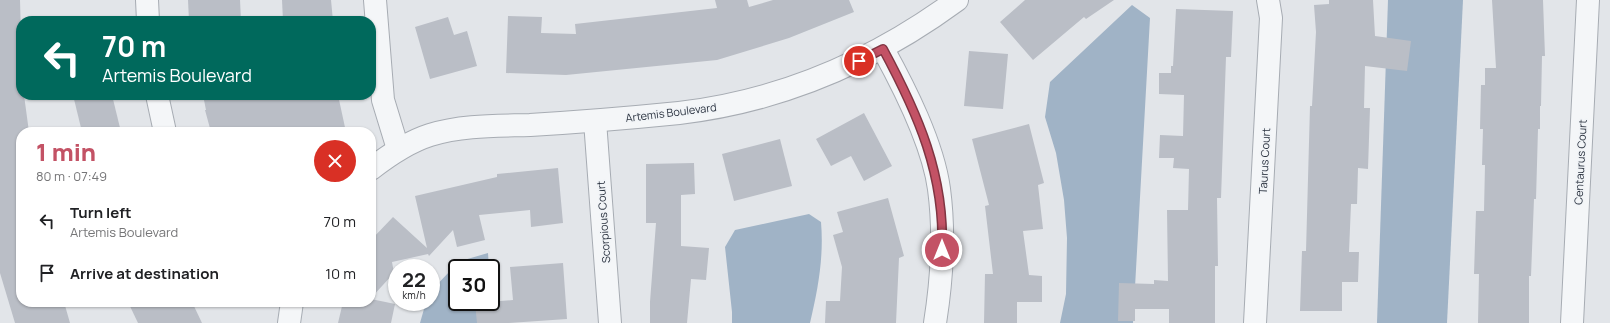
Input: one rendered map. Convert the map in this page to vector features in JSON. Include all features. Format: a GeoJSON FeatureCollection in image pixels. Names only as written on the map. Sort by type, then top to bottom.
{"type":"FeatureCollection","features":[{"type":"Feature","properties":{"kind":"street"},"geometry":{"type":"LineString","coordinates":[[147,0],[148,16]]}},
{"type":"Feature","properties":{"kind":"street"},"geometry":{"type":"LineString","coordinates":[[375,0],[383,100],[398,149]]}},
{"type":"Feature","properties":{"kind":"street","name":"Artemis Boulevard"},"geometry":{"type":"LineString","coordinates":[[376,165],[398,149],[430,135],[458,128],[595,121],[680,113],[756,98],[828,74],[883,49],[921,26],[957,0]]}},
{"type":"Feature","properties":{"kind":"street","name":"Taurus Court"},"geometry":{"type":"LineString","coordinates":[[1255,323],[1271,18],[1268,0]]}},
{"type":"Feature","properties":{"kind":"street","name":"Centaurus Court"},"geometry":{"type":"LineString","coordinates":[[1572,323],[1588,0]]}},
{"type":"Feature","properties":{"kind":"street"},"geometry":{"type":"LineString","coordinates":[[883,49],[899,78],[926,141],[939,189],[942,237],[940,291],[935,323]]}},
{"type":"Feature","properties":{"kind":"street"},"geometry":{"type":"LineString","coordinates":[[158,100],[165,127]]}},
{"type":"Feature","properties":{"kind":"street","name":"Scorpious Court"},"geometry":{"type":"LineString","coordinates":[[595,121],[610,323]]}},
{"type":"Feature","properties":{"kind":"street"},"geometry":{"type":"LineString","coordinates":[[289,323],[291,307]]}},
{"type":"Feature","properties":{"kind":"water"},"geometry":{"type":"Polygon","coordinates":[[[1388,0],[1463,0],[1447,323],[1377,323],[1388,0]]]}},
{"type":"Feature","properties":{"kind":"water"},"geometry":{"type":"Polygon","coordinates":[[[1132,5],[1150,18],[1133,323],[1060,323],[1066,294],[1067,238],[1064,200],[1056,153],[1045,117],[1050,82],[1132,5]]]}},
{"type":"Feature","properties":{"kind":"water"},"geometry":{"type":"Polygon","coordinates":[[[809,214],[821,222],[822,235],[820,273],[810,323],[732,323],[725,247],[735,230],[809,214]]]}},
{"type":"Feature","properties":{"kind":"water"},"geometry":{"type":"Polygon","coordinates":[[[488,253],[488,259],[467,259],[488,253]]]}},
{"type":"Feature","properties":{"kind":"water"},"geometry":{"type":"Polygon","coordinates":[[[448,273],[448,311],[490,311],[490,323],[420,323],[423,311],[440,311],[440,282],[448,273]]]}},
{"type":"Feature","properties":{"kind":"building"},"geometry":{"type":"Polygon","coordinates":[[[0,0],[20,0],[20,16],[16,16],[16,100],[25,100],[28,127],[16,127],[16,307],[65,307],[70,323],[15,323],[0,273],[0,0]]]}},
{"type":"Feature","properties":{"kind":"building"},"geometry":{"type":"Polygon","coordinates":[[[188,0],[240,0],[241,16],[189,16],[188,0]]]}},
{"type":"Feature","properties":{"kind":"building"},"geometry":{"type":"Polygon","coordinates":[[[282,0],[331,0],[333,16],[283,16],[282,0]]]}},
{"type":"Feature","properties":{"kind":"building"},"geometry":{"type":"Polygon","coordinates":[[[715,0],[747,0],[749,7],[773,0],[849,0],[854,12],[789,38],[717,60],[566,75],[506,73],[508,16],[542,17],[541,33],[576,34],[575,24],[717,8],[715,0]]]}},
{"type":"Feature","properties":{"kind":"building"},"geometry":{"type":"Polygon","coordinates":[[[1025,0],[1114,0],[1086,19],[1084,17],[1033,60],[1000,22],[1025,0]]]}},
{"type":"Feature","properties":{"kind":"building"},"geometry":{"type":"Polygon","coordinates":[[[1329,0],[1373,0],[1375,36],[1411,41],[1407,71],[1365,66],[1364,108],[1370,108],[1368,169],[1358,168],[1357,204],[1351,204],[1349,252],[1359,252],[1358,282],[1342,282],[1342,311],[1300,311],[1302,251],[1306,251],[1310,106],[1312,106],[1316,32],[1314,5],[1329,4],[1329,0]]]}},
{"type":"Feature","properties":{"kind":"building"},"geometry":{"type":"Polygon","coordinates":[[[1492,0],[1543,0],[1545,56],[1542,56],[1536,199],[1534,199],[1531,276],[1529,276],[1529,323],[1478,323],[1479,274],[1474,274],[1476,211],[1484,211],[1485,165],[1482,165],[1483,129],[1480,129],[1481,85],[1485,85],[1485,68],[1496,68],[1492,0]]]}},
{"type":"Feature","properties":{"kind":"building"},"geometry":{"type":"Polygon","coordinates":[[[1176,9],[1233,11],[1231,57],[1226,57],[1221,198],[1217,198],[1218,266],[1215,266],[1215,323],[1169,323],[1169,309],[1135,309],[1135,321],[1118,321],[1119,283],[1154,284],[1154,280],[1168,281],[1167,210],[1188,210],[1189,169],[1173,168],[1174,158],[1159,158],[1160,135],[1183,136],[1184,95],[1159,94],[1159,73],[1171,73],[1171,66],[1173,66],[1176,9]]]}},
{"type":"Feature","properties":{"kind":"building"},"geometry":{"type":"Polygon","coordinates":[[[448,17],[454,35],[467,31],[477,66],[430,79],[415,27],[448,17]]]}},
{"type":"Feature","properties":{"kind":"building"},"geometry":{"type":"Polygon","coordinates":[[[969,51],[1008,54],[1003,109],[964,106],[969,51]]]}},
{"type":"Feature","properties":{"kind":"building"},"geometry":{"type":"Polygon","coordinates":[[[74,100],[113,100],[120,127],[81,127],[74,100]]]}},
{"type":"Feature","properties":{"kind":"building"},"geometry":{"type":"Polygon","coordinates":[[[204,100],[339,100],[345,127],[210,127],[204,100]]]}},
{"type":"Feature","properties":{"kind":"building"},"geometry":{"type":"Polygon","coordinates":[[[864,113],[892,166],[864,181],[851,156],[831,166],[816,139],[864,113]]]}},
{"type":"Feature","properties":{"kind":"building"},"geometry":{"type":"Polygon","coordinates":[[[1029,124],[1044,183],[1038,185],[1043,229],[1023,231],[1029,275],[1042,276],[1042,302],[1017,302],[1017,323],[984,323],[985,274],[993,274],[985,206],[989,205],[972,139],[1029,124]]]}},
{"type":"Feature","properties":{"kind":"building"},"geometry":{"type":"Polygon","coordinates":[[[780,139],[792,186],[734,201],[722,154],[780,139]]]}},
{"type":"Feature","properties":{"kind":"building"},"geometry":{"type":"Polygon","coordinates":[[[694,163],[695,194],[681,195],[681,246],[709,248],[706,280],[691,279],[687,323],[650,323],[650,302],[656,223],[646,223],[646,164],[694,163]]]}},
{"type":"Feature","properties":{"kind":"building"},"geometry":{"type":"Polygon","coordinates":[[[558,168],[563,223],[531,227],[530,210],[479,215],[485,240],[457,247],[453,230],[429,256],[428,254],[406,259],[388,259],[388,280],[376,293],[376,235],[393,217],[427,248],[415,196],[497,177],[497,174],[558,168]]]}},
{"type":"Feature","properties":{"kind":"building"},"geometry":{"type":"Polygon","coordinates":[[[888,198],[904,256],[899,258],[896,323],[825,323],[826,301],[840,301],[842,267],[833,235],[843,232],[837,212],[888,198]]]}},
{"type":"Feature","properties":{"kind":"building"},"geometry":{"type":"Polygon","coordinates":[[[563,263],[567,319],[509,323],[477,323],[476,311],[500,311],[500,301],[513,300],[510,267],[563,263]]]}},
{"type":"Feature","properties":{"kind":"building"},"geometry":{"type":"Polygon","coordinates":[[[376,300],[388,303],[388,311],[394,311],[391,323],[338,323],[342,307],[376,307],[376,300]]]}},
{"type":"Feature","properties":{"kind":"building"},"geometry":{"type":"Polygon","coordinates":[[[130,307],[194,307],[202,323],[138,323],[130,307]]]}},
{"type":"Feature","properties":{"kind":"route"},"geometry":{"type":"LineString","coordinates":[[859,61],[883,49],[899,78],[926,141],[933,162],[939,189],[942,250]]}}]}
